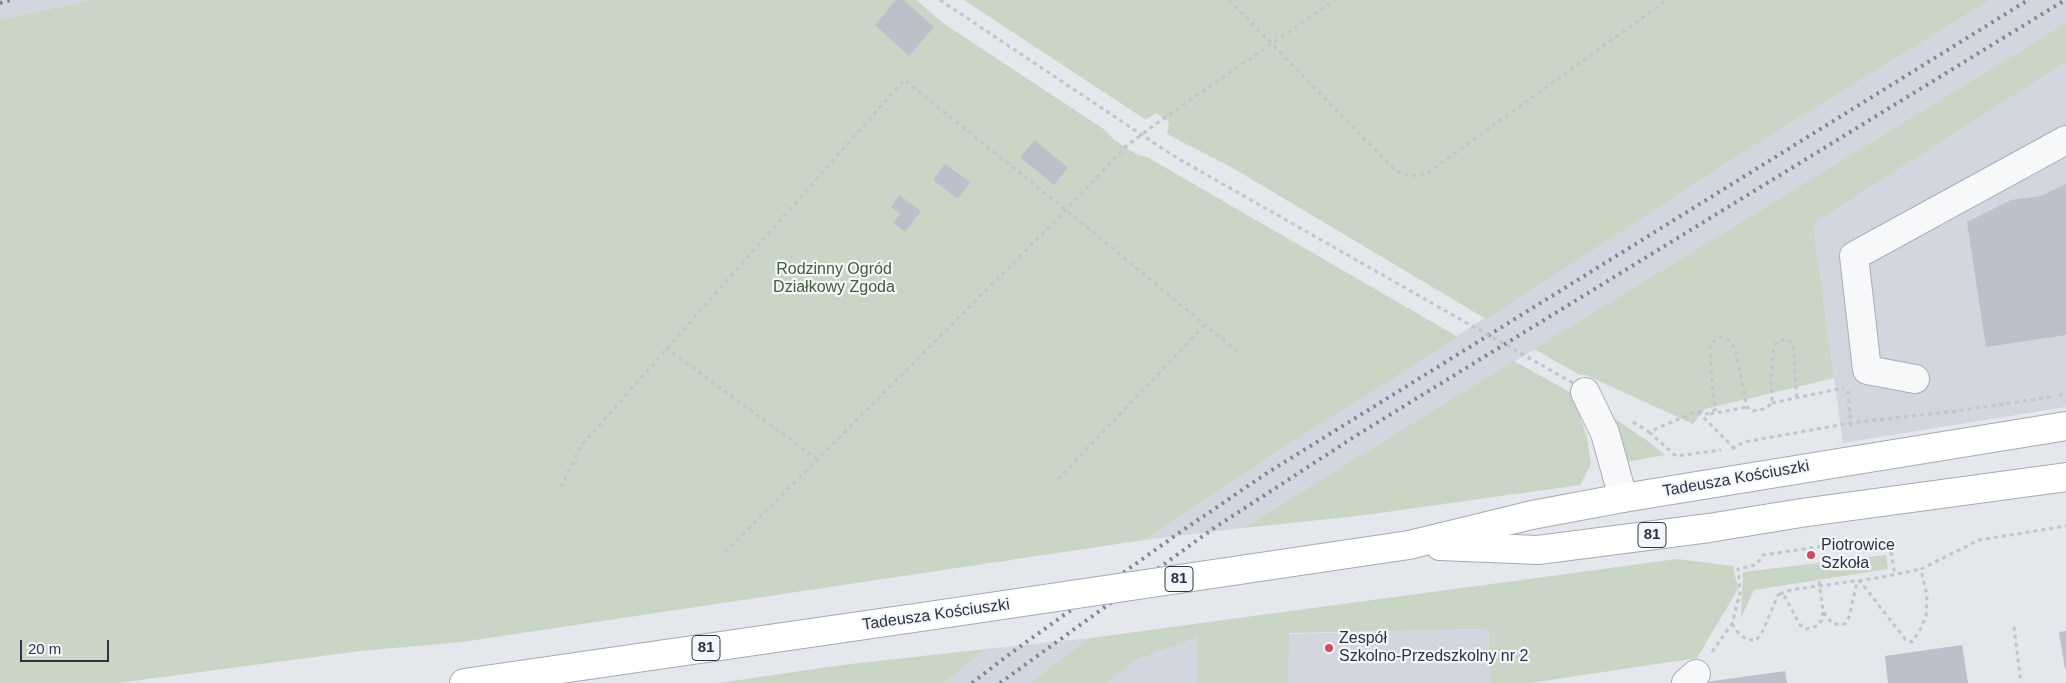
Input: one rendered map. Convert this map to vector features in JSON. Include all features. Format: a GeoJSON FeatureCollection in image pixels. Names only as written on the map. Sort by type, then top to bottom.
{"type":"FeatureCollection","features":[{"type":"Feature","properties":{"kind":"main road","name":"Tadeusza Kościuszki"},"geometry":{"type":"LineString","coordinates":[[464,683],[1409,545],[1532,515],[1623,498],[2066,426]]}},
{"type":"Feature","properties":{"kind":"main road","name":"Tadeusza Kościuszki"},"geometry":{"type":"LineString","coordinates":[[1409,545],[1538,550],[2066,477]]}},
{"type":"Feature","properties":{"kind":"lane"},"geometry":{"type":"LineString","coordinates":[[1915,379],[1867,370],[1854,256],[2066,140]]}},
{"type":"Feature","properties":{"kind":"lane"},"geometry":{"type":"LineString","coordinates":[[1580,388],[1605,433],[1623,498]]}},
{"type":"Feature","properties":{"kind":"path"},"geometry":{"type":"LineString","coordinates":[[940,0],[1172,155],[1580,388]]}},
{"type":"Feature","properties":{"kind":"path"},"geometry":{"type":"LineString","coordinates":[[1229,0],[1395,170],[1409,176],[1426,174],[1668,0]]}},
{"type":"Feature","properties":{"kind":"path"},"geometry":{"type":"LineString","coordinates":[[725,552],[1066,210],[1125,147],[1335,0]]}},
{"type":"Feature","properties":{"kind":"path"},"geometry":{"type":"LineString","coordinates":[[561,488],[581,446],[904,80],[1238,352]]}},
{"type":"Feature","properties":{"kind":"path"},"geometry":{"type":"LineString","coordinates":[[1058,479],[1205,325]]}},
{"type":"Feature","properties":{"kind":"path"},"geometry":{"type":"LineString","coordinates":[[1707,414],[1716,410],[1713,394],[1710,345],[1719,337],[1729,340],[1734,348],[1747,408]]}},
{"type":"Feature","properties":{"kind":"path"},"geometry":{"type":"LineString","coordinates":[[1772,403],[1772,353],[1774,345],[1785,339],[1793,344],[1797,399]]}},
{"type":"Feature","properties":{"kind":"path"},"geometry":{"type":"LineString","coordinates":[[666,348],[817,459]]}},
{"type":"Feature","properties":{"kind":"path"},"geometry":{"type":"LineString","coordinates":[[1649,432],[1697,411],[1707,414],[1747,408],[1752,411],[1765,409],[1772,403],[1847,387],[1851,429]]}},
{"type":"Feature","properties":{"kind":"path"},"geometry":{"type":"LineString","coordinates":[[1625,417],[1649,432],[1676,456],[1734,449],[1744,442],[1851,423],[1956,411],[2066,394]]}},
{"type":"Feature","properties":{"kind":"path"},"geometry":{"type":"LineString","coordinates":[[1697,411],[1734,449]]}},
{"type":"Feature","properties":{"kind":"path"},"geometry":{"type":"LineString","coordinates":[[1895,575],[1890,547],[1867,550],[1851,542],[1763,555],[1756,565],[1738,569],[1740,593],[1732,624],[1740,635],[1748,640],[1756,640],[1761,635],[1778,595],[1783,591],[1895,575],[1921,569],[1979,540],[2066,526]]}},
{"type":"Feature","properties":{"kind":"path"},"geometry":{"type":"LineString","coordinates":[[1860,581],[1905,639],[1912,642],[1926,616],[1927,596],[1921,569]]}},
{"type":"Feature","properties":{"kind":"path"},"geometry":{"type":"LineString","coordinates":[[1780,594],[1785,597],[1800,626],[1806,629],[1816,626],[1822,620],[1823,610],[1819,581]]}},
{"type":"Feature","properties":{"kind":"path"},"geometry":{"type":"LineString","coordinates":[[1823,610],[1827,618],[1834,624],[1842,625],[1846,623],[1857,582],[1860,581]]}},
{"type":"Feature","properties":{"kind":"path"},"geometry":{"type":"LineString","coordinates":[[2014,627],[2022,683]]}},
{"type":"Feature","properties":{"kind":"shaded area"},"geometry":{"type":"Polygon","coordinates":[[[0,0],[91,0],[0,20],[0,0]]]}},
{"type":"Feature","properties":{"kind":"shaded area"},"geometry":{"type":"Polygon","coordinates":[[[1990,0],[2066,0],[2066,23],[1243,528],[1144,540],[1284,447],[1731,160],[1990,0]]]}},
{"type":"Feature","properties":{"kind":"shaded area"},"geometry":{"type":"Polygon","coordinates":[[[2066,62],[2066,407],[1843,443],[1813,224],[2066,62]]]}},
{"type":"Feature","properties":{"kind":"shaded area","name":"Zespół Szkolno-Przedszkolny nr 2"},"geometry":{"type":"Polygon","coordinates":[[[1490,629],[1491,683],[1106,683],[1136,660],[1199,636],[1490,629]]]}},
{"type":"Feature","properties":{"kind":"shaded area"},"geometry":{"type":"Polygon","coordinates":[[[1090,638],[1031,683],[944,683],[986,649],[1090,638]]]}},
{"type":"Feature","properties":{"kind":"green space","name":"Rodzinny Ogród Działkowy Zgoda"},"geometry":{"type":"Polygon","coordinates":[[[91,0],[916,0],[943,23],[1105,130],[1114,140],[1138,155],[1147,157],[1458,337],[1284,447],[1144,540],[462,642],[360,651],[118,683],[0,683],[0,20],[91,0]]]}},
{"type":"Feature","properties":{"kind":"green space"},"geometry":{"type":"Polygon","coordinates":[[[964,0],[1990,0],[1731,160],[1486,319],[1231,167],[1167,134],[1169,122],[1156,113],[1146,120],[964,0]]]}},
{"type":"Feature","properties":{"kind":"green space"},"geometry":{"type":"Polygon","coordinates":[[[2066,23],[2066,62],[1813,224],[1834,378],[1705,409],[1693,424],[1586,375],[1580,375],[1534,349],[2066,23]]]}},
{"type":"Feature","properties":{"kind":"green space"},"geometry":{"type":"Polygon","coordinates":[[[1514,361],[1570,392],[1575,401],[1587,437],[1591,464],[1580,485],[1358,516],[1243,528],[1514,361]]]}},
{"type":"Feature","properties":{"kind":"green space"},"geometry":{"type":"Polygon","coordinates":[[[1609,415],[1645,439],[1665,455],[1627,462],[1609,415]]]}},
{"type":"Feature","properties":{"kind":"green space"},"geometry":{"type":"Polygon","coordinates":[[[1886,555],[1888,569],[1754,590],[1741,618],[1743,572],[1886,555]]]}},
{"type":"Feature","properties":{"kind":"green space"},"geometry":{"type":"Polygon","coordinates":[[[1677,559],[1733,566],[1738,589],[1697,658],[1530,683],[1491,683],[1489,629],[1289,633],[1288,683],[1198,683],[1198,637],[1136,660],[1106,683],[1031,683],[1090,638],[1677,559]]]}},
{"type":"Feature","properties":{"kind":"green space"},"geometry":{"type":"Polygon","coordinates":[[[986,649],[944,683],[719,683],[842,665],[986,649]]]}},
{"type":"Feature","properties":{"kind":"building"},"geometry":{"type":"Polygon","coordinates":[[[896,0],[903,0],[934,27],[909,56],[875,25],[896,0]]]}},
{"type":"Feature","properties":{"kind":"building"},"geometry":{"type":"Polygon","coordinates":[[[1035,140],[1068,168],[1054,185],[1020,157],[1035,140]]]}},
{"type":"Feature","properties":{"kind":"building"},"geometry":{"type":"Polygon","coordinates":[[[945,164],[970,182],[958,199],[933,180],[945,164]]]}},
{"type":"Feature","properties":{"kind":"building"},"geometry":{"type":"Polygon","coordinates":[[[2066,184],[2066,335],[1986,347],[1967,222],[2011,200],[2041,196],[2066,184]]]}},
{"type":"Feature","properties":{"kind":"building"},"geometry":{"type":"Polygon","coordinates":[[[899,195],[921,211],[905,232],[893,223],[900,214],[891,207],[899,195]]]}},
{"type":"Feature","properties":{"kind":"building"},"geometry":{"type":"Polygon","coordinates":[[[2066,631],[2066,669],[2065,669],[2059,632],[2066,631]]]}},
{"type":"Feature","properties":{"kind":"building"},"geometry":{"type":"Polygon","coordinates":[[[1962,645],[1968,683],[1888,683],[1885,656],[1962,645]]]}},
{"type":"Feature","properties":{"kind":"building"},"geometry":{"type":"Polygon","coordinates":[[[1785,671],[1787,683],[1706,683],[1706,682],[1785,671]]]}},
{"type":"Feature","properties":{"kind":"railway"},"geometry":{"type":"LineString","coordinates":[[0,3],[12,0]]}},
{"type":"Feature","properties":{"kind":"railway"},"geometry":{"type":"LineString","coordinates":[[972,683],[1176,535],[1267,473],[2028,0]]}},
{"type":"Feature","properties":{"kind":"railway"},"geometry":{"type":"LineString","coordinates":[[1000,683],[1214,528],[1357,435],[2065,0]]}},
{"type":"Feature","properties":{"kind":"place","name":"Piotrowice Szkoła"},"geometry":{"type":"Point","coordinates":[1811,555]}},
{"type":"Feature","properties":{"kind":"place","name":"Zespół Szkolno-Przedszkolny nr 2"},"geometry":{"type":"Point","coordinates":[1329,648]}}]}
